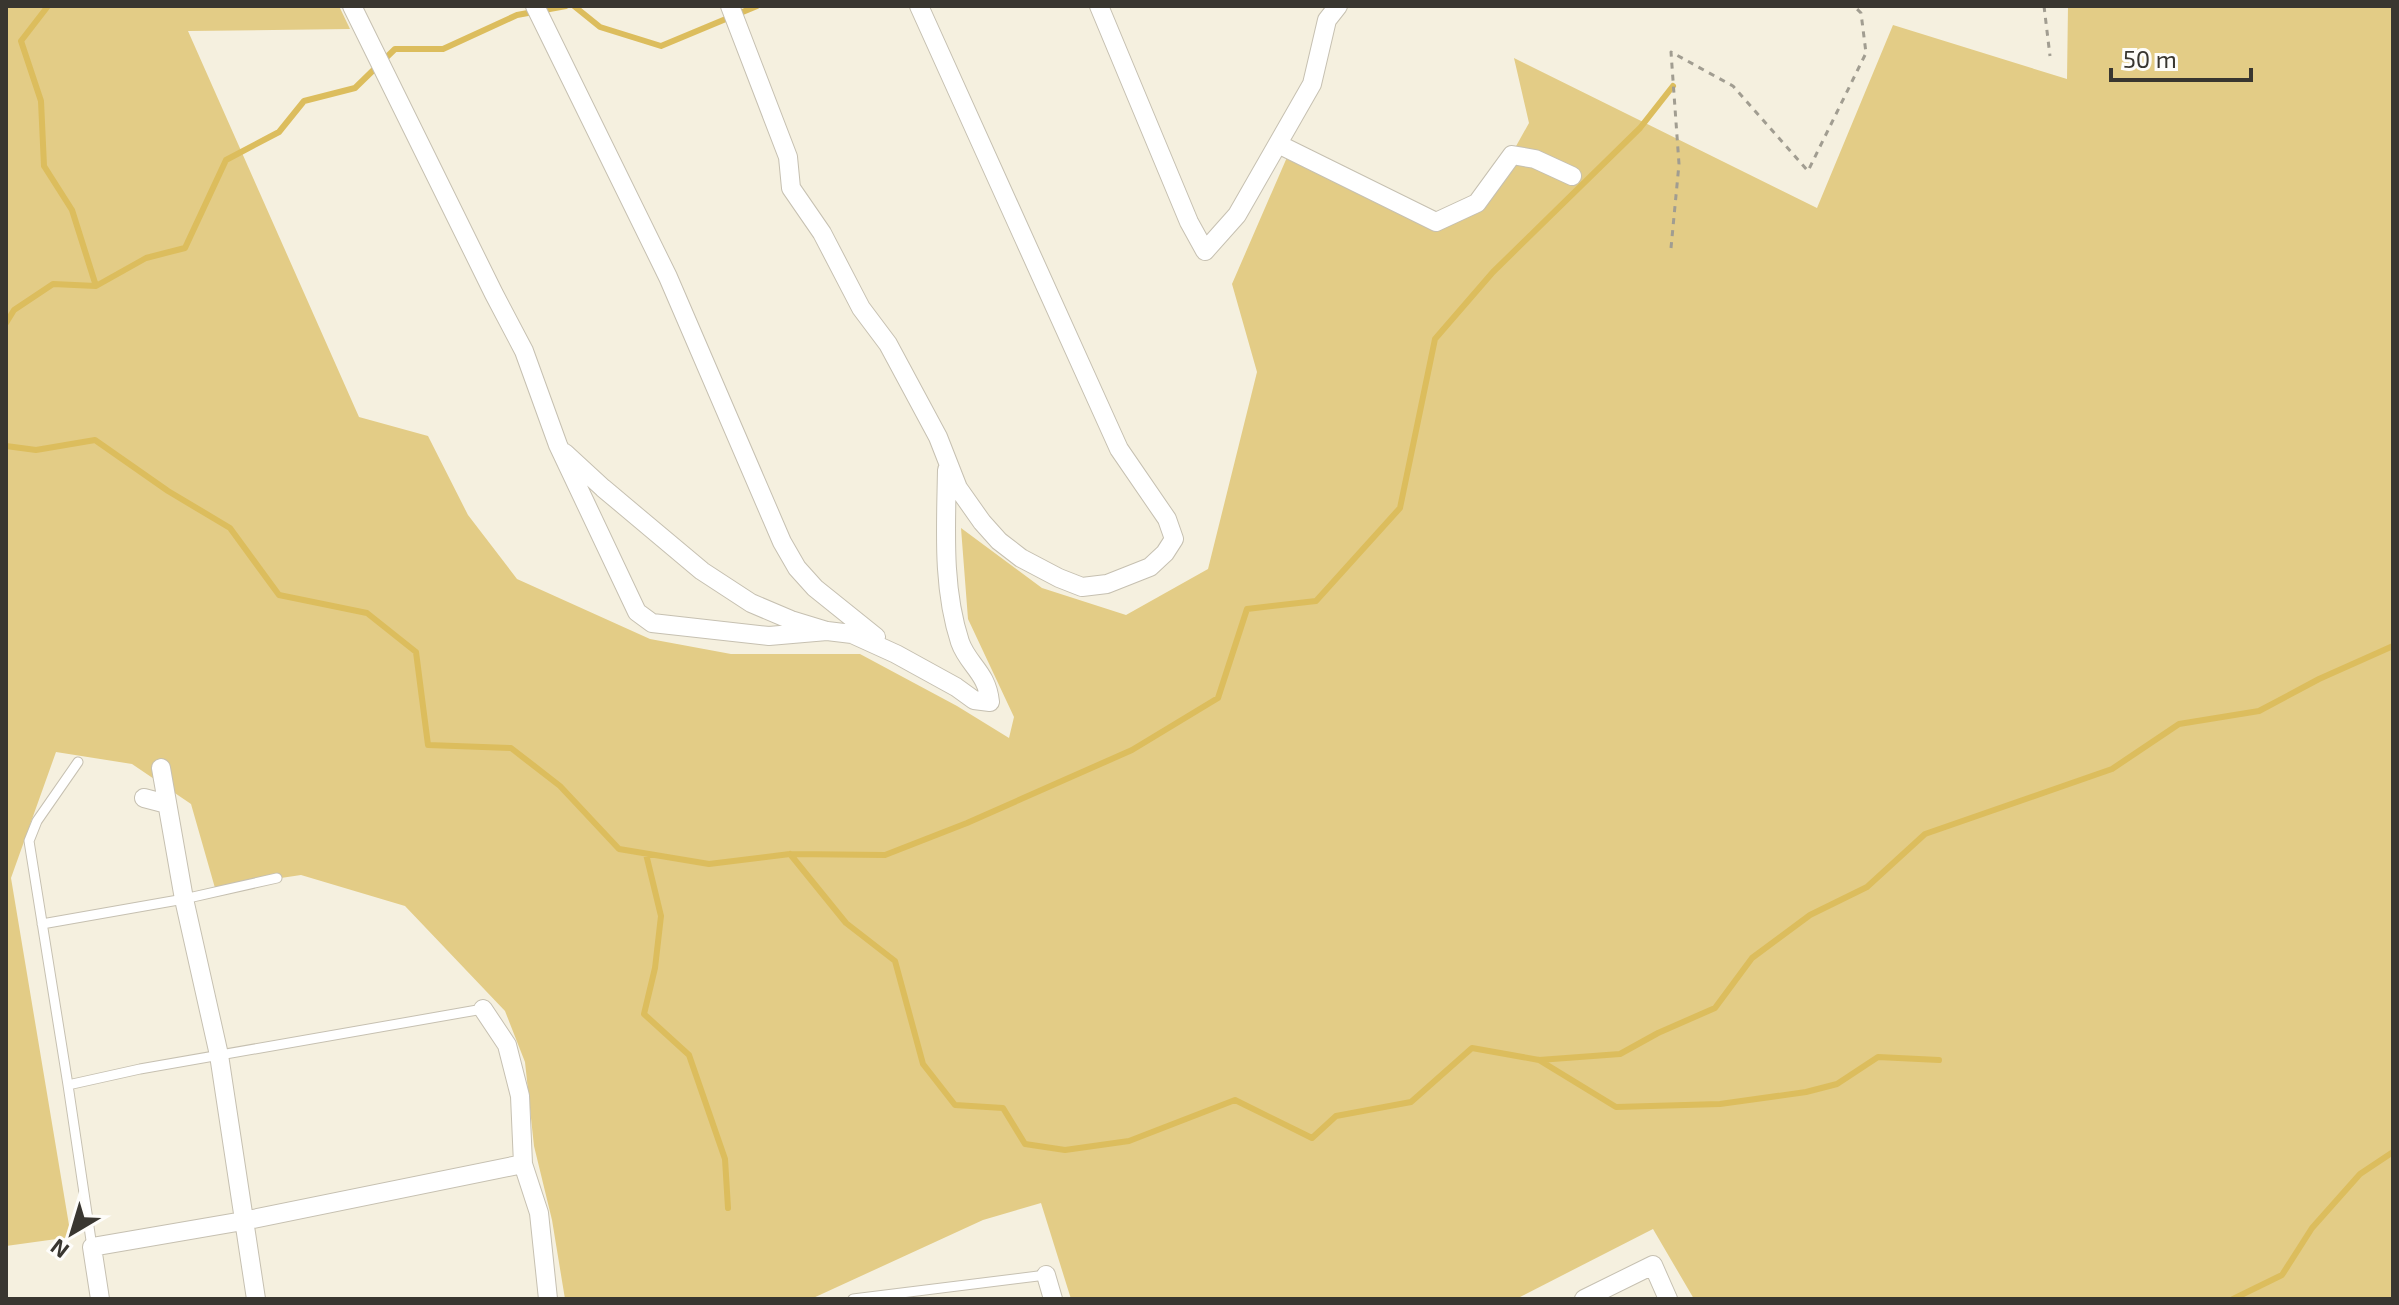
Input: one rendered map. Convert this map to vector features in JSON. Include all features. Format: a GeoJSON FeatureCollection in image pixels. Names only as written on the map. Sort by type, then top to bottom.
{"type":"FeatureCollection","features":[{"type":"Feature","properties":{"kind":"street"},"geometry":{"type":"LineString","coordinates":[[352,6],[524,351],[558,445],[637,612],[652,623],[769,636],[827,631]]}},
{"type":"Feature","properties":{"kind":"street"},"geometry":{"type":"LineString","coordinates":[[535,6],[668,277],[782,542],[797,568],[815,588],[896,654]]}},
{"type":"Feature","properties":{"kind":"street"},"geometry":{"type":"LineString","coordinates":[[735,9],[788,157],[791,188],[822,233],[861,308],[888,344],[938,437],[958,488],[999,541],[1038,568],[1082,587],[1107,584],[1150,567],[1174,539],[1167,519],[1119,449],[919,6]]}},
{"type":"Feature","properties":{"kind":"street"},"geometry":{"type":"LineString","coordinates":[[1099,6],[1189,222],[1205,251],[1237,215],[1312,84],[1327,20],[1338,6]]}},
{"type":"Feature","properties":{"kind":"street"},"geometry":{"type":"LineString","coordinates":[[1278,144],[1436,222],[1477,203],[1512,155],[1535,159],[1572,176]]}},
{"type":"Feature","properties":{"kind":"street"},"geometry":{"type":"LineString","coordinates":[[558,445],[702,571],[751,603],[791,620],[827,631],[852,634],[896,654],[974,700],[990,702],[989,690],[961,646],[948,595],[947,459]]}},
{"type":"Feature","properties":{"kind":"street"},"geometry":{"type":"LineString","coordinates":[[161,768],[184,899],[219,1055],[256,1299]]}},
{"type":"Feature","properties":{"kind":"street"},"geometry":{"type":"LineString","coordinates":[[144,798],[167,804]]}},
{"type":"Feature","properties":{"kind":"street"},"geometry":{"type":"LineString","coordinates":[[483,1009],[507,1045],[520,1096],[523,1164],[539,1213],[548,1299]]}},
{"type":"Feature","properties":{"kind":"street"},"geometry":{"type":"LineString","coordinates":[[100,1299],[92,1247],[243,1221],[523,1164]]}},
{"type":"Feature","properties":{"kind":"street"},"geometry":{"type":"LineString","coordinates":[[1584,1299],[1653,1265],[1668,1299]]}},
{"type":"Feature","properties":{"kind":"street"},"geometry":{"type":"LineString","coordinates":[[1046,1275],[1053,1299]]}},
{"type":"Feature","properties":{"kind":"lane"},"geometry":{"type":"LineString","coordinates":[[78,762],[37,821],[29,841],[92,1247]]}},
{"type":"Feature","properties":{"kind":"lane"},"geometry":{"type":"LineString","coordinates":[[42,924],[184,899],[277,878]]}},
{"type":"Feature","properties":{"kind":"lane"},"geometry":{"type":"LineString","coordinates":[[68,1085],[483,1009]]}},
{"type":"Feature","properties":{"kind":"lane"},"geometry":{"type":"LineString","coordinates":[[853,1299],[1046,1275]]}},
{"type":"Feature","properties":{"kind":"path"},"geometry":{"type":"LineString","coordinates":[[1671,248],[1679,164],[1671,52],[1733,86],[1808,171],[1866,53],[1861,13],[1854,6]]}},
{"type":"Feature","properties":{"kind":"path"},"geometry":{"type":"LineString","coordinates":[[2044,6],[2050,56]]}},
{"type":"Feature","properties":{"kind":"shaded area"},"geometry":{"type":"Polygon","coordinates":[[[6,6],[339,6],[350,29],[188,31],[359,417],[428,436],[468,515],[517,579],[650,639],[731,654],[860,654],[1009,738],[1014,717],[968,619],[961,528],[1042,588],[1126,615],[1208,569],[1257,372],[1232,284],[1288,155],[1430,218],[1491,191],[1529,123],[1514,58],[1817,208],[1893,25],[2067,79],[2068,6],[2393,6],[2393,1299],[1694,1299],[1653,1229],[1516,1299],[1071,1299],[1041,1203],[983,1220],[811,1299],[565,1299],[552,1220],[534,1146],[525,1062],[505,1011],[405,906],[301,875],[215,888],[191,804],[132,764],[56,752],[11,878],[71,1237],[6,1246],[6,6]]]}},
{"type":"Feature","properties":{"kind":"waterway"},"geometry":{"type":"LineString","coordinates":[[48,6],[21,41],[41,101],[44,166],[72,210],[96,286]]}},
{"type":"Feature","properties":{"kind":"waterway"},"geometry":{"type":"LineString","coordinates":[[6,323],[14,310],[53,284],[96,286],[146,258],[185,248],[226,160],[279,132],[304,101],[355,88],[395,49],[443,49],[517,15],[566,6]]}},
{"type":"Feature","properties":{"kind":"waterway"},"geometry":{"type":"LineString","coordinates":[[574,6],[600,27],[661,46],[757,6]]}},
{"type":"Feature","properties":{"kind":"waterway"},"geometry":{"type":"LineString","coordinates":[[6,446],[36,450],[95,440],[168,491],[230,528],[279,595],[367,613],[416,652],[428,745],[511,748],[560,786],[619,849],[709,864],[790,854],[885,855],[967,823],[1132,750],[1218,698],[1247,609],[1316,601],[1400,508],[1435,339],[1493,272],[1640,128],[1673,86]]}},
{"type":"Feature","properties":{"kind":"waterway"},"geometry":{"type":"LineString","coordinates":[[790,854],[846,923],[895,961],[923,1064],[955,1105],[1003,1108],[1025,1144],[1065,1150],[1129,1141],[1235,1100],[1312,1138],[1336,1116],[1411,1102],[1472,1048],[1539,1060],[1620,1054],[1715,1008],[1752,958],[1810,915],[1867,887],[1925,834],[2112,769],[2179,724],[2259,711],[2319,679],[2393,646]]}},
{"type":"Feature","properties":{"kind":"waterway"},"geometry":{"type":"LineString","coordinates":[[646,854],[661,916],[655,968],[644,1014],[689,1055],[725,1159],[728,1208]]}},
{"type":"Feature","properties":{"kind":"waterway"},"geometry":{"type":"LineString","coordinates":[[1539,1060],[1616,1107],[1720,1104],[1806,1092],[1837,1084],[1878,1057],[1939,1060]]}},
{"type":"Feature","properties":{"kind":"waterway"},"geometry":{"type":"LineString","coordinates":[[2233,1299],[2282,1275],[2312,1228],[2360,1174],[2393,1152]]}}]}
